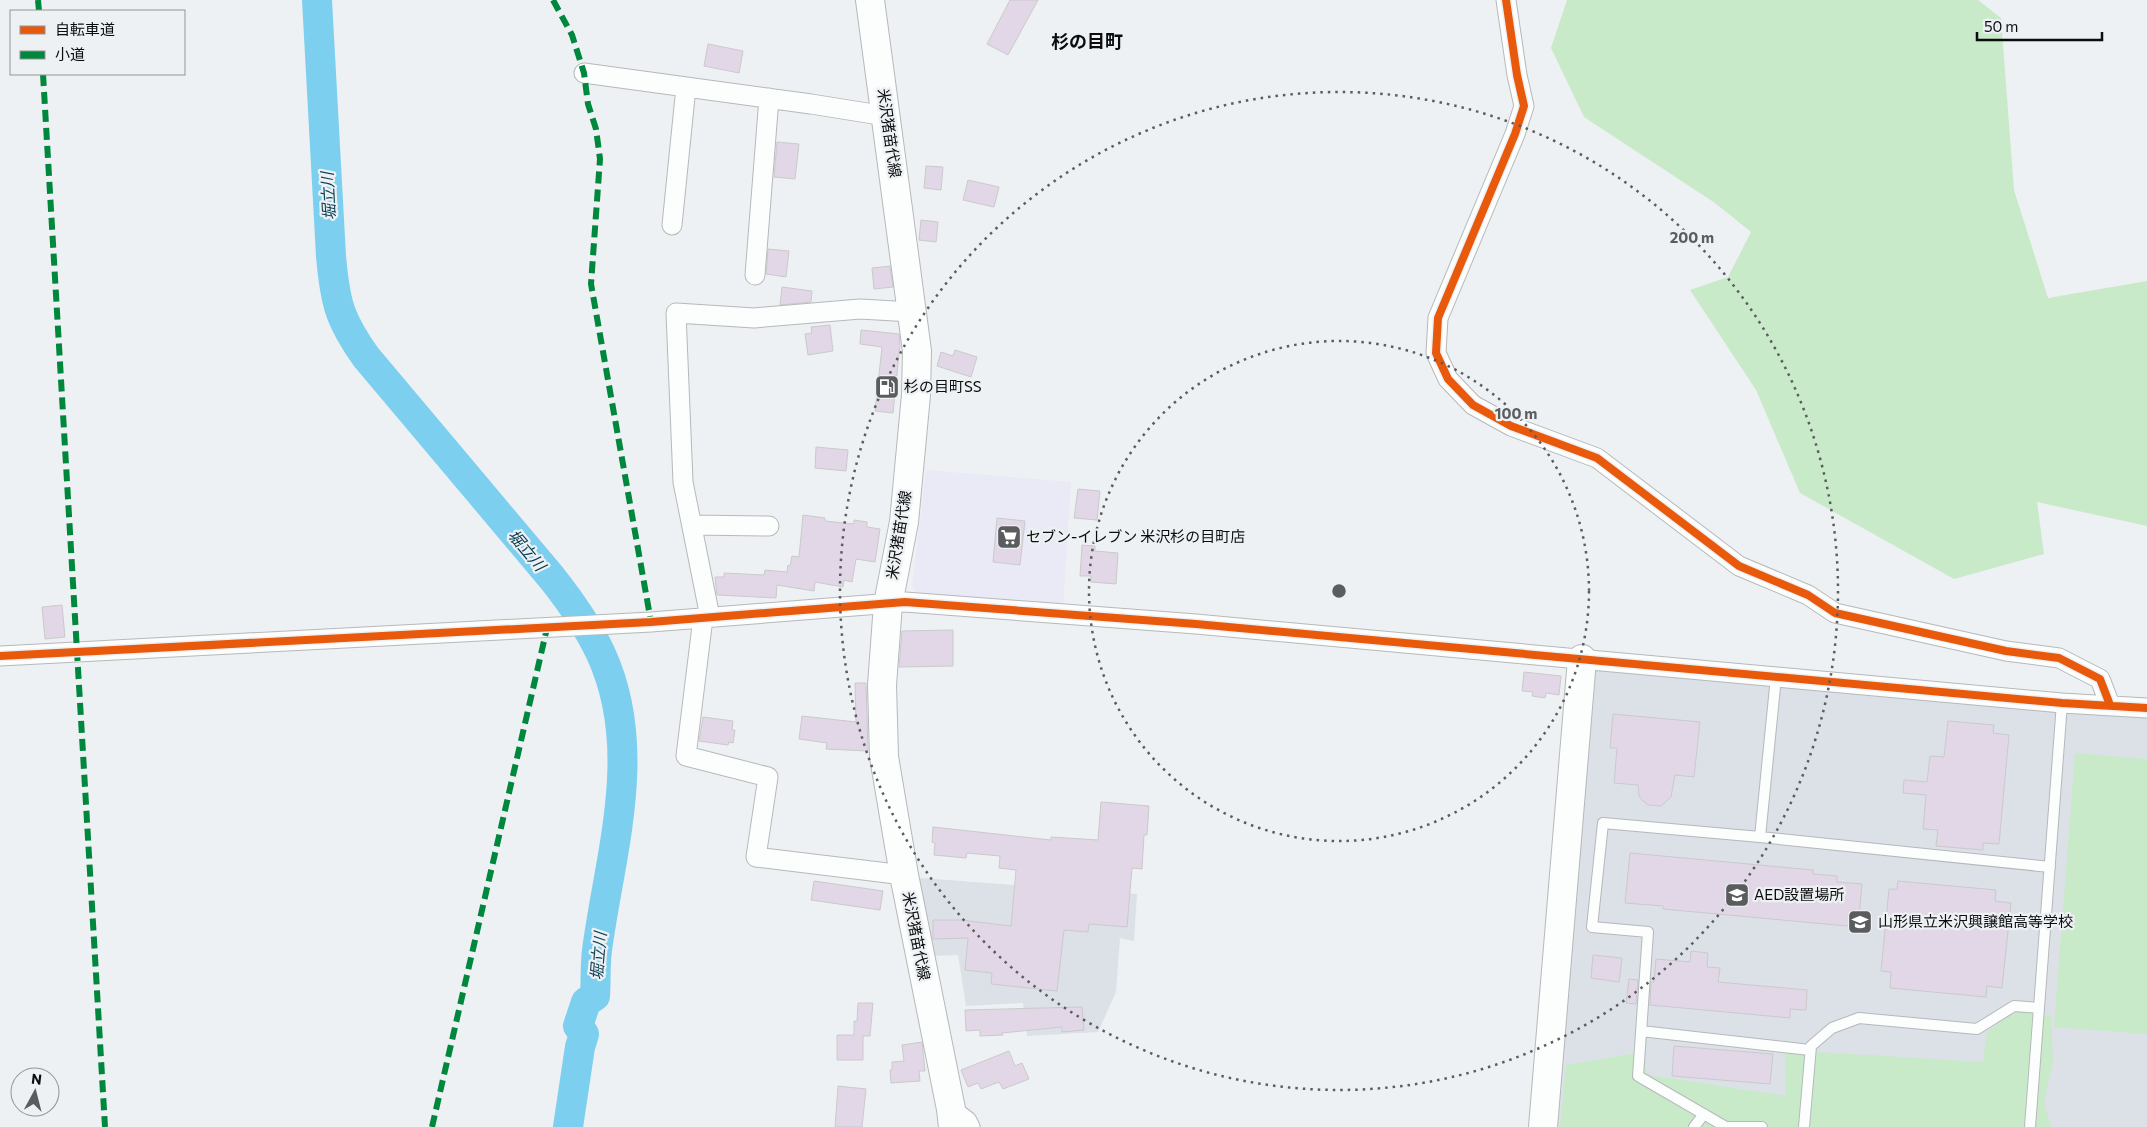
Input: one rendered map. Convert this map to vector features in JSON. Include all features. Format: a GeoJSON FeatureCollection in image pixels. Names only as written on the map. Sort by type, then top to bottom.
{"type":"FeatureCollection","features":[{"type":"Feature","properties":{"kind":"main road","name":"米沢猪苗代線"},"geometry":{"type":"LineString","coordinates":[[870,0],[917,351],[916,395],[904,522],[888,604],[882,685],[884,757],[904,875],[958,1121]]}},
{"type":"Feature","properties":{"kind":"main road"},"geometry":{"type":"LineString","coordinates":[[1543,1127],[1582,659]]}},
{"type":"Feature","properties":{"kind":"street"},"geometry":{"type":"LineString","coordinates":[[1506,0],[1517,75],[1524,106],[1515,134],[1438,318],[1436,353],[1448,379],[1473,405],[1511,426],[1597,458],[1739,566],[1808,596],[1835,613],[2006,651],[2059,658],[2100,679],[2110,705]]}},
{"type":"Feature","properties":{"kind":"street"},"geometry":{"type":"LineString","coordinates":[[584,73],[886,116]]}},
{"type":"Feature","properties":{"kind":"street"},"geometry":{"type":"LineString","coordinates":[[672,225],[686,87]]}},
{"type":"Feature","properties":{"kind":"street"},"geometry":{"type":"LineString","coordinates":[[755,275],[769,98]]}},
{"type":"Feature","properties":{"kind":"street"},"geometry":{"type":"LineString","coordinates":[[904,875],[756,857],[768,778],[686,756],[707,617],[693,525],[683,482],[676,313],[754,318],[860,309],[912,312]]}},
{"type":"Feature","properties":{"kind":"street"},"geometry":{"type":"LineString","coordinates":[[693,525],[769,526]]}},
{"type":"Feature","properties":{"kind":"street"},"geometry":{"type":"LineString","coordinates":[[0,656],[707,617],[906,602],[1196,624],[2062,703],[2147,708]]}},
{"type":"Feature","properties":{"kind":"lane"},"geometry":{"type":"LineString","coordinates":[[1760,837],[1776,677]]}},
{"type":"Feature","properties":{"kind":"lane"},"geometry":{"type":"LineString","coordinates":[[2030,1127],[2062,703]]}},
{"type":"Feature","properties":{"kind":"lane"},"geometry":{"type":"LineString","coordinates":[[1762,1127],[1726,1126],[1638,1076],[1648,932],[1592,927],[1604,822],[2050,867]]}},
{"type":"Feature","properties":{"kind":"lane"},"geometry":{"type":"LineString","coordinates":[[1804,1127],[1811,1046],[1832,1028],[1859,1018],[1977,1029],[2014,1006],[2039,1008]]}},
{"type":"Feature","properties":{"kind":"lane"},"geometry":{"type":"LineString","coordinates":[[1641,1031],[1810,1050]]}},
{"type":"Feature","properties":{"kind":"lane"},"geometry":{"type":"LineString","coordinates":[[1694,1127],[1704,1114]]}},
{"type":"Feature","properties":{"kind":"shaded area"},"geometry":{"type":"Polygon","coordinates":[[[926,470],[1071,482],[1063,609],[919,596],[912,587],[926,470]]]}},
{"type":"Feature","properties":{"kind":"shaded area","name":"山形県立米沢興譲館高等学校"},"geometry":{"type":"Polygon","coordinates":[[[1596,669],[2147,717],[2147,1127],[1556,1127],[1596,669]]]}},
{"type":"Feature","properties":{"kind":"shaded area"},"geometry":{"type":"Polygon","coordinates":[[[920,878],[1137,894],[1134,941],[1120,938],[1116,992],[1098,1032],[1027,1036],[1023,1003],[966,1006],[958,955],[930,956],[920,878]]]}},
{"type":"Feature","properties":{"kind":"green space"},"geometry":{"type":"Polygon","coordinates":[[[1567,0],[1978,0],[2001,18],[2014,190],[2048,298],[2147,281],[2147,526],[2037,502],[2044,554],[1954,579],[1800,493],[1756,390],[1690,290],[1728,277],[1751,232],[1715,203],[1584,117],[1551,48],[1567,0]]]}},
{"type":"Feature","properties":{"kind":"green space"},"geometry":{"type":"Polygon","coordinates":[[[2075,753],[2147,759],[2147,1034],[2054,1027],[2075,753]]]}},
{"type":"Feature","properties":{"kind":"green space"},"geometry":{"type":"Polygon","coordinates":[[[2016,1011],[2051,1016],[2053,1061],[2044,1103],[2051,1127],[1560,1127],[1566,1065],[1636,1053],[1649,1075],[1786,1096],[1785,1050],[1983,1062],[1987,1032],[2016,1011]]]}},
{"type":"Feature","properties":{"kind":"building"},"geometry":{"type":"Polygon","coordinates":[[[1010,0],[1038,0],[1008,55],[987,44],[1010,0]]]}},
{"type":"Feature","properties":{"kind":"building"},"geometry":{"type":"Polygon","coordinates":[[[708,44],[743,51],[739,73],[704,66],[708,44]]]}},
{"type":"Feature","properties":{"kind":"building"},"geometry":{"type":"Polygon","coordinates":[[[777,142],[799,144],[795,179],[774,177],[777,142]]]}},
{"type":"Feature","properties":{"kind":"building"},"geometry":{"type":"Polygon","coordinates":[[[926,166],[943,167],[941,190],[924,188],[926,166]]]}},
{"type":"Feature","properties":{"kind":"building"},"geometry":{"type":"Polygon","coordinates":[[[968,180],[999,187],[994,207],[963,200],[968,180]]]}},
{"type":"Feature","properties":{"kind":"building"},"geometry":{"type":"Polygon","coordinates":[[[921,220],[938,222],[936,242],[919,240],[921,220]]]}},
{"type":"Feature","properties":{"kind":"building"},"geometry":{"type":"Polygon","coordinates":[[[768,249],[789,251],[786,277],[766,274],[768,249]]]}},
{"type":"Feature","properties":{"kind":"building"},"geometry":{"type":"Polygon","coordinates":[[[890,266],[893,287],[874,289],[872,268],[890,266]]]}},
{"type":"Feature","properties":{"kind":"building"},"geometry":{"type":"Polygon","coordinates":[[[782,287],[812,291],[811,302],[780,305],[782,287]]]}},
{"type":"Feature","properties":{"kind":"building"},"geometry":{"type":"Polygon","coordinates":[[[830,325],[833,351],[808,355],[805,334],[812,333],[811,327],[830,325]]]}},
{"type":"Feature","properties":{"kind":"building"},"geometry":{"type":"Polygon","coordinates":[[[861,330],[899,334],[900,345],[893,413],[875,411],[882,347],[860,344],[861,330]]]}},
{"type":"Feature","properties":{"kind":"building"},"geometry":{"type":"Polygon","coordinates":[[[955,350],[977,357],[971,377],[937,366],[941,352],[953,356],[955,350]]]}},
{"type":"Feature","properties":{"kind":"building"},"geometry":{"type":"Polygon","coordinates":[[[816,447],[848,450],[846,471],[815,468],[816,447]]]}},
{"type":"Feature","properties":{"kind":"building"},"geometry":{"type":"Polygon","coordinates":[[[1078,489],[1100,491],[1097,520],[1074,518],[1078,489]]]}},
{"type":"Feature","properties":{"kind":"building"},"geometry":{"type":"Polygon","coordinates":[[[803,515],[825,518],[825,521],[854,524],[854,520],[867,522],[867,527],[880,529],[875,562],[856,559],[852,582],[844,580],[843,587],[815,582],[814,591],[777,585],[776,598],[717,595],[715,577],[724,577],[724,573],[764,575],[765,570],[787,572],[792,556],[799,557],[803,515]]]}},
{"type":"Feature","properties":{"kind":"building","name":"セブン-イレブン 米沢杉の目町店"},"geometry":{"type":"Polygon","coordinates":[[[997,518],[1025,521],[1020,565],[993,562],[997,518]]]}},
{"type":"Feature","properties":{"kind":"building"},"geometry":{"type":"Polygon","coordinates":[[[1082,545],[1095,546],[1095,551],[1118,553],[1116,584],[1091,582],[1091,576],[1080,576],[1082,545]]]}},
{"type":"Feature","properties":{"kind":"building"},"geometry":{"type":"Polygon","coordinates":[[[62,605],[65,637],[45,639],[42,607],[62,605]]]}},
{"type":"Feature","properties":{"kind":"building"},"geometry":{"type":"Polygon","coordinates":[[[953,630],[953,666],[899,667],[902,631],[953,630]]]}},
{"type":"Feature","properties":{"kind":"building"},"geometry":{"type":"Polygon","coordinates":[[[1524,672],[1561,676],[1559,695],[1546,693],[1545,698],[1532,696],[1533,692],[1522,691],[1524,672]]]}},
{"type":"Feature","properties":{"kind":"building"},"geometry":{"type":"Polygon","coordinates":[[[855,683],[866,683],[868,751],[826,749],[827,743],[799,739],[802,716],[856,722],[855,683]]]}},
{"type":"Feature","properties":{"kind":"building"},"geometry":{"type":"Polygon","coordinates":[[[1613,714],[1700,722],[1694,777],[1675,775],[1671,797],[1661,806],[1648,805],[1643,801],[1639,796],[1638,785],[1614,783],[1617,748],[1610,748],[1613,714]]]}},
{"type":"Feature","properties":{"kind":"building"},"geometry":{"type":"Polygon","coordinates":[[[703,717],[733,721],[732,730],[735,730],[733,743],[729,742],[728,745],[699,741],[703,717]]]}},
{"type":"Feature","properties":{"kind":"building"},"geometry":{"type":"Polygon","coordinates":[[[1948,721],[1994,725],[1993,733],[2009,735],[1999,844],[1983,843],[1983,850],[1936,846],[1938,830],[1923,829],[1926,795],[1903,793],[1904,780],[1927,782],[1930,756],[1944,757],[1948,721]]]}},
{"type":"Feature","properties":{"kind":"building"},"geometry":{"type":"Polygon","coordinates":[[[1101,802],[1149,806],[1147,835],[1144,835],[1142,869],[1132,868],[1127,927],[1089,924],[1088,932],[1064,930],[1057,991],[991,984],[992,973],[965,970],[968,938],[933,939],[933,920],[961,920],[1011,926],[1016,870],[999,868],[1000,856],[967,853],[966,858],[934,855],[935,843],[932,842],[933,827],[1051,840],[1051,837],[1098,840],[1101,802]]]}},
{"type":"Feature","properties":{"kind":"building"},"geometry":{"type":"Polygon","coordinates":[[[1630,853],[1813,870],[1813,874],[1837,876],[1837,882],[1862,884],[1858,927],[1663,909],[1663,906],[1625,903],[1630,853]]]}},
{"type":"Feature","properties":{"kind":"building"},"geometry":{"type":"Polygon","coordinates":[[[814,881],[883,891],[880,910],[811,900],[814,881]]]}},
{"type":"Feature","properties":{"kind":"building"},"geometry":{"type":"Polygon","coordinates":[[[1898,881],[1996,890],[1995,901],[2011,903],[2002,988],[1987,986],[1986,997],[1890,988],[1891,972],[1881,971],[1889,889],[1897,889],[1898,881]]]}},
{"type":"Feature","properties":{"kind":"building"},"geometry":{"type":"Polygon","coordinates":[[[1691,951],[1708,953],[1707,967],[1720,968],[1718,982],[1807,990],[1806,1010],[1790,1009],[1790,1018],[1650,1005],[1651,982],[1654,982],[1656,959],[1690,962],[1691,951]]]}},
{"type":"Feature","properties":{"kind":"building"},"geometry":{"type":"Polygon","coordinates":[[[1593,955],[1622,958],[1619,982],[1591,978],[1593,955]]]}},
{"type":"Feature","properties":{"kind":"building"},"geometry":{"type":"Polygon","coordinates":[[[1629,979],[1638,980],[1636,1004],[1626,1003],[1629,979]]]}},
{"type":"Feature","properties":{"kind":"building"},"geometry":{"type":"Polygon","coordinates":[[[858,1003],[873,1003],[870,1036],[863,1036],[863,1060],[837,1060],[837,1035],[854,1035],[854,1021],[857,1021],[858,1003]]]}},
{"type":"Feature","properties":{"kind":"building"},"geometry":{"type":"Polygon","coordinates":[[[1082,1007],[1084,1030],[1062,1032],[1062,1027],[1002,1033],[1003,1035],[980,1036],[980,1030],[966,1031],[965,1010],[1082,1007]]]}},
{"type":"Feature","properties":{"kind":"building"},"geometry":{"type":"Polygon","coordinates":[[[922,1042],[925,1071],[919,1071],[920,1081],[891,1083],[890,1070],[892,1070],[892,1062],[904,1061],[902,1045],[922,1042]]]}},
{"type":"Feature","properties":{"kind":"building"},"geometry":{"type":"Polygon","coordinates":[[[1674,1046],[1773,1054],[1770,1084],[1672,1076],[1674,1046]]]}},
{"type":"Feature","properties":{"kind":"building"},"geometry":{"type":"Polygon","coordinates":[[[1009,1051],[1015,1066],[1022,1063],[1029,1079],[1003,1089],[999,1082],[981,1089],[978,1083],[968,1087],[961,1070],[1009,1051]]]}},
{"type":"Feature","properties":{"kind":"building"},"geometry":{"type":"Polygon","coordinates":[[[838,1086],[866,1089],[862,1127],[835,1127],[838,1086]]]}},
{"type":"Feature","properties":{"kind":"waterway","name":"堀立川"},"geometry":{"type":"LineString","coordinates":[[317,0],[331,256],[334,286],[344,320],[366,357],[566,596],[596,644],[614,690],[621,727],[620,802],[616,839],[597,950],[595,996],[586,1002],[578,1026],[584,1034],[580,1047],[568,1127]]}},
{"type":"Feature","properties":{"kind":"marked path"},"geometry":{"type":"LineString","coordinates":[[38,0],[39,10]]}},
{"type":"Feature","properties":{"kind":"marked path"},"geometry":{"type":"LineString","coordinates":[[553,0],[572,35],[584,73],[588,104],[596,129],[600,159],[591,284],[651,622]]}},
{"type":"Feature","properties":{"kind":"marked path"},"geometry":{"type":"LineString","coordinates":[[43,75],[105,1127]]}},
{"type":"Feature","properties":{"kind":"marked path"},"geometry":{"type":"LineString","coordinates":[[432,1127],[547,628]]}},
{"type":"Feature","properties":{"kind":"cycle path"},"geometry":{"type":"LineString","coordinates":[[1506,0],[1517,75],[1524,106],[1515,134],[1438,318],[1436,353],[1448,379],[1473,405],[1511,426],[1597,458],[1739,566],[1808,595],[1835,613],[2006,651],[2059,658],[2100,679],[2110,705]]}},
{"type":"Feature","properties":{"kind":"cycle path"},"geometry":{"type":"LineString","coordinates":[[0,656],[651,622],[905,602],[1196,624],[2062,703],[2147,708]]}},
{"type":"Feature","properties":{"kind":"place","name":"杉の目町SS"},"geometry":{"type":"Point","coordinates":[887,387]}},
{"type":"Feature","properties":{"kind":"place","name":"セブン-イレブン 米沢杉の目町店"},"geometry":{"type":"Point","coordinates":[1009,537]}},
{"type":"Feature","properties":{"kind":"place","name":"AED設置場所"},"geometry":{"type":"Point","coordinates":[1737,895]}},
{"type":"Feature","properties":{"kind":"place","name":"山形県立米沢興譲館高等学校"},"geometry":{"type":"Point","coordinates":[1860,922]}},
{"type":"Feature","properties":{"kind":"district","name":"杉の目町"},"geometry":{"type":"Point","coordinates":[1087,42]}}]}
